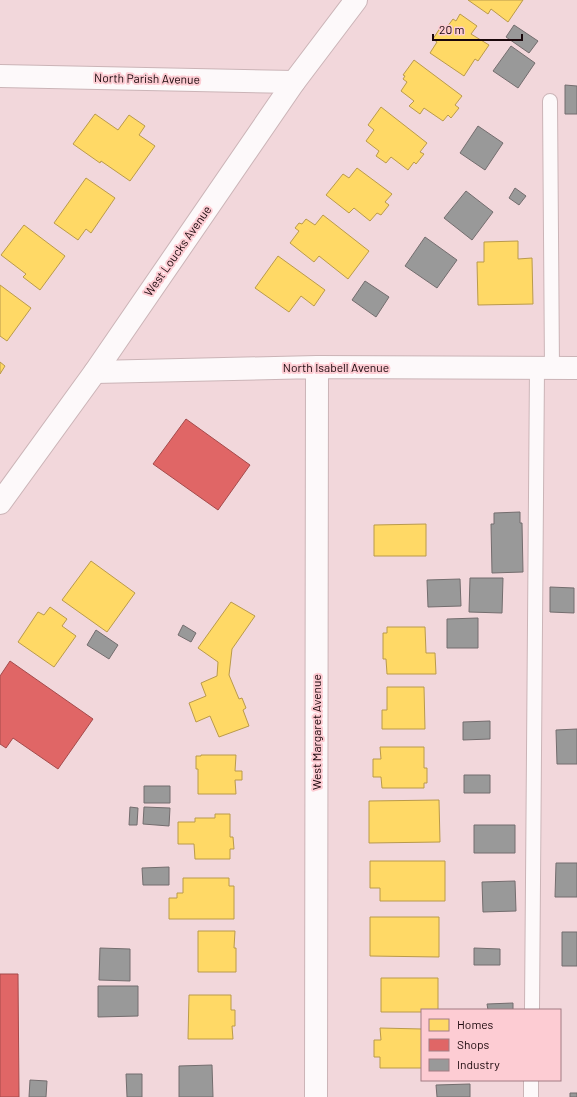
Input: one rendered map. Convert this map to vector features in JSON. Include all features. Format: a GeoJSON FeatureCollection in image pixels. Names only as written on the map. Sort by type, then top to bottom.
{"type":"FeatureCollection","features":[{"type":"Feature","properties":{"kind":"street","name":"West Loucks Avenue"},"geometry":{"type":"LineString","coordinates":[[0,503],[95,372],[294,82],[356,0]]}},
{"type":"Feature","properties":{"kind":"street","name":"North Parish Avenue"},"geometry":{"type":"LineString","coordinates":[[0,76],[294,82]]}},
{"type":"Feature","properties":{"kind":"street","name":"North Isabell Avenue"},"geometry":{"type":"LineString","coordinates":[[95,372],[317,367],[577,368]]}},
{"type":"Feature","properties":{"kind":"street","name":"West Margaret Avenue"},"geometry":{"type":"LineString","coordinates":[[316,1097],[317,367]]}},
{"type":"Feature","properties":{"kind":"lane"},"geometry":{"type":"LineString","coordinates":[[532,1009],[550,101]]}},
{"type":"Feature","properties":{"kind":"lane"},"geometry":{"type":"LineString","coordinates":[[531,1081],[531,1097]]}},
{"type":"Feature","properties":{"kind":"building: Homes"},"geometry":{"type":"Polygon","coordinates":[[[468,0],[523,0],[508,22],[491,9],[488,14],[468,0]]]}},
{"type":"Feature","properties":{"kind":"building: Homes"},"geometry":{"type":"Polygon","coordinates":[[[460,14],[477,26],[471,34],[489,45],[478,61],[475,59],[464,76],[430,53],[437,42],[433,39],[440,28],[444,31],[453,19],[456,21],[460,14]]]}},
{"type":"Feature","properties":{"kind":"building: Homes"},"geometry":{"type":"Polygon","coordinates":[[[414,60],[462,96],[455,105],[459,108],[451,118],[448,115],[443,121],[424,108],[420,114],[409,106],[414,101],[401,91],[407,82],[403,79],[405,76],[403,75],[414,60]]]}},
{"type":"Feature","properties":{"kind":"building: Homes"},"geometry":{"type":"Polygon","coordinates":[[[381,107],[427,143],[420,152],[424,154],[416,164],[414,162],[408,170],[391,157],[386,163],[376,156],[379,151],[366,141],[374,130],[368,125],[381,107]]]}},
{"type":"Feature","properties":{"kind":"building: Homes"},"geometry":{"type":"Polygon","coordinates":[[[95,114],[118,130],[129,115],[145,126],[139,135],[155,146],[130,181],[101,161],[100,163],[73,144],[95,114]]]}},
{"type":"Feature","properties":{"kind":"building: Homes"},"geometry":{"type":"Polygon","coordinates":[[[357,168],[392,194],[385,202],[389,205],[381,215],[377,213],[370,221],[354,208],[349,213],[326,195],[343,174],[349,178],[357,168]]]}},
{"type":"Feature","properties":{"kind":"building: Homes"},"geometry":{"type":"Polygon","coordinates":[[[86,178],[115,198],[91,233],[86,229],[78,240],[54,223],[86,178]]]}},
{"type":"Feature","properties":{"kind":"building: Homes"},"geometry":{"type":"Polygon","coordinates":[[[323,215],[369,251],[348,279],[319,256],[314,262],[290,243],[299,231],[295,228],[299,223],[302,224],[306,219],[315,225],[323,215]]]}},
{"type":"Feature","properties":{"kind":"building: Homes"},"geometry":{"type":"Polygon","coordinates":[[[24,225],[65,256],[40,290],[23,277],[26,274],[1,255],[24,225]]]}},
{"type":"Feature","properties":{"kind":"building: Homes"},"geometry":{"type":"Polygon","coordinates":[[[518,241],[518,259],[532,258],[533,304],[478,305],[477,262],[484,262],[484,242],[518,241]]]}},
{"type":"Feature","properties":{"kind":"building: Homes"},"geometry":{"type":"Polygon","coordinates":[[[278,256],[325,290],[314,306],[301,296],[289,312],[255,288],[278,256]]]}},
{"type":"Feature","properties":{"kind":"building: Homes"},"geometry":{"type":"Polygon","coordinates":[[[0,285],[31,308],[7,341],[0,336],[0,285]]]}},
{"type":"Feature","properties":{"kind":"building: Homes"},"geometry":{"type":"Polygon","coordinates":[[[0,362],[5,366],[0,374],[0,362]]]}},
{"type":"Feature","properties":{"kind":"building: Homes"},"geometry":{"type":"Polygon","coordinates":[[[426,524],[426,556],[374,556],[374,525],[426,524]]]}},
{"type":"Feature","properties":{"kind":"building: Homes"},"geometry":{"type":"Polygon","coordinates":[[[91,561],[135,593],[107,632],[62,600],[91,561]]]}},
{"type":"Feature","properties":{"kind":"building: Homes"},"geometry":{"type":"Polygon","coordinates":[[[231,602],[255,616],[232,649],[229,675],[239,699],[242,698],[246,708],[243,710],[249,726],[219,737],[210,716],[196,722],[189,703],[206,696],[201,683],[217,676],[218,662],[198,648],[231,602]]]}},
{"type":"Feature","properties":{"kind":"building: Homes"},"geometry":{"type":"Polygon","coordinates":[[[50,607],[67,619],[62,626],[76,636],[54,667],[18,642],[38,612],[44,615],[50,607]]]}},
{"type":"Feature","properties":{"kind":"building: Homes"},"geometry":{"type":"Polygon","coordinates":[[[387,627],[425,627],[426,653],[435,653],[436,674],[387,674],[386,659],[383,659],[383,633],[387,633],[387,627]]]}},
{"type":"Feature","properties":{"kind":"building: Homes"},"geometry":{"type":"Polygon","coordinates":[[[387,687],[424,687],[425,729],[382,729],[382,710],[387,710],[387,687]]]}},
{"type":"Feature","properties":{"kind":"building: Homes"},"geometry":{"type":"Polygon","coordinates":[[[380,747],[424,747],[424,768],[427,768],[427,783],[424,783],[424,788],[382,788],[381,777],[373,777],[373,759],[381,759],[380,747]]]}},
{"type":"Feature","properties":{"kind":"building: Homes"},"geometry":{"type":"Polygon","coordinates":[[[236,755],[235,771],[242,771],[242,780],[235,780],[236,794],[198,794],[198,769],[196,769],[196,756],[236,755]]]}},
{"type":"Feature","properties":{"kind":"building: Homes"},"geometry":{"type":"Polygon","coordinates":[[[439,800],[440,842],[369,843],[369,801],[439,800]]]}},
{"type":"Feature","properties":{"kind":"building: Homes"},"geometry":{"type":"Polygon","coordinates":[[[215,814],[230,814],[230,837],[233,837],[234,849],[230,849],[230,859],[195,859],[194,844],[178,844],[178,822],[195,822],[195,818],[215,818],[215,814]]]}},
{"type":"Feature","properties":{"kind":"building: Homes"},"geometry":{"type":"Polygon","coordinates":[[[370,861],[445,861],[445,901],[380,901],[380,888],[370,888],[370,861]]]}},
{"type":"Feature","properties":{"kind":"building: Homes"},"geometry":{"type":"Polygon","coordinates":[[[183,878],[229,878],[229,886],[234,886],[234,919],[169,919],[169,898],[177,898],[177,893],[183,893],[183,878]]]}},
{"type":"Feature","properties":{"kind":"building: Homes"},"geometry":{"type":"Polygon","coordinates":[[[370,917],[439,917],[439,957],[370,956],[370,917]]]}},
{"type":"Feature","properties":{"kind":"building: Homes"},"geometry":{"type":"Polygon","coordinates":[[[198,931],[235,931],[234,948],[236,948],[236,972],[198,972],[198,931]]]}},
{"type":"Feature","properties":{"kind":"building: Homes"},"geometry":{"type":"Polygon","coordinates":[[[381,978],[438,978],[438,1009],[421,1009],[421,1012],[381,1012],[381,978]]]}},
{"type":"Feature","properties":{"kind":"building: Homes"},"geometry":{"type":"Polygon","coordinates":[[[189,995],[231,995],[231,1010],[235,1010],[235,1026],[232,1026],[233,1039],[188,1039],[189,995]]]}},
{"type":"Feature","properties":{"kind":"building: Homes"},"geometry":{"type":"Polygon","coordinates":[[[380,1028],[421,1029],[421,1068],[380,1068],[380,1057],[374,1057],[374,1040],[381,1040],[380,1028]]]}},
{"type":"Feature","properties":{"kind":"building: Shops"},"geometry":{"type":"Polygon","coordinates":[[[186,419],[250,465],[218,510],[153,464],[186,419]]]}},
{"type":"Feature","properties":{"kind":"building: Shops"},"geometry":{"type":"Polygon","coordinates":[[[10,661],[93,719],[58,769],[13,738],[6,748],[0,744],[0,676],[10,661]]]}},
{"type":"Feature","properties":{"kind":"building: Shops"},"geometry":{"type":"Polygon","coordinates":[[[0,974],[18,974],[19,1097],[0,1097],[0,974]]]}},
{"type":"Feature","properties":{"kind":"building: Industry"},"geometry":{"type":"Polygon","coordinates":[[[514,25],[538,41],[529,53],[506,37],[514,25]]]}},
{"type":"Feature","properties":{"kind":"building: Industry"},"geometry":{"type":"Polygon","coordinates":[[[511,46],[535,63],[518,88],[493,71],[511,46]]]}},
{"type":"Feature","properties":{"kind":"building: Industry"},"geometry":{"type":"Polygon","coordinates":[[[565,85],[577,86],[577,114],[565,114],[565,85]]]}},
{"type":"Feature","properties":{"kind":"building: Industry"},"geometry":{"type":"Polygon","coordinates":[[[478,126],[503,143],[485,170],[460,153],[478,126]]]}},
{"type":"Feature","properties":{"kind":"building: Industry"},"geometry":{"type":"Polygon","coordinates":[[[515,188],[526,196],[519,205],[509,198],[515,188]]]}},
{"type":"Feature","properties":{"kind":"building: Industry"},"geometry":{"type":"Polygon","coordinates":[[[466,191],[493,212],[472,240],[444,218],[466,191]]]}},
{"type":"Feature","properties":{"kind":"building: Industry"},"geometry":{"type":"Polygon","coordinates":[[[425,237],[457,260],[437,288],[405,266],[425,237]]]}},
{"type":"Feature","properties":{"kind":"building: Industry"},"geometry":{"type":"Polygon","coordinates":[[[365,281],[389,297],[376,317],[352,300],[365,281]]]}},
{"type":"Feature","properties":{"kind":"building: Industry"},"geometry":{"type":"Polygon","coordinates":[[[520,512],[520,523],[522,523],[523,572],[492,573],[491,524],[494,524],[494,513],[520,512]]]}},
{"type":"Feature","properties":{"kind":"building: Industry"},"geometry":{"type":"Polygon","coordinates":[[[470,578],[503,578],[502,613],[469,612],[470,578]]]}},
{"type":"Feature","properties":{"kind":"building: Industry"},"geometry":{"type":"Polygon","coordinates":[[[460,579],[461,606],[428,607],[427,580],[460,579]]]}},
{"type":"Feature","properties":{"kind":"building: Industry"},"geometry":{"type":"Polygon","coordinates":[[[550,587],[574,588],[574,613],[550,612],[550,587]]]}},
{"type":"Feature","properties":{"kind":"building: Industry"},"geometry":{"type":"Polygon","coordinates":[[[478,618],[478,648],[447,648],[447,619],[478,618]]]}},
{"type":"Feature","properties":{"kind":"building: Industry"},"geometry":{"type":"Polygon","coordinates":[[[183,625],[196,633],[191,642],[178,635],[183,625]]]}},
{"type":"Feature","properties":{"kind":"building: Industry"},"geometry":{"type":"Polygon","coordinates":[[[96,630],[118,645],[109,659],[87,645],[96,630]]]}},
{"type":"Feature","properties":{"kind":"building: Industry"},"geometry":{"type":"Polygon","coordinates":[[[490,721],[490,739],[463,740],[463,722],[490,721]]]}},
{"type":"Feature","properties":{"kind":"building: Industry"},"geometry":{"type":"Polygon","coordinates":[[[577,729],[577,764],[557,764],[556,730],[577,729]]]}},
{"type":"Feature","properties":{"kind":"building: Industry"},"geometry":{"type":"Polygon","coordinates":[[[464,775],[490,775],[490,793],[464,793],[464,775]]]}},
{"type":"Feature","properties":{"kind":"building: Industry"},"geometry":{"type":"Polygon","coordinates":[[[144,786],[170,786],[170,803],[144,803],[144,786]]]}},
{"type":"Feature","properties":{"kind":"building: Industry"},"geometry":{"type":"Polygon","coordinates":[[[130,807],[138,808],[137,825],[129,825],[130,807]]]}},
{"type":"Feature","properties":{"kind":"building: Industry"},"geometry":{"type":"Polygon","coordinates":[[[144,807],[170,808],[169,826],[143,824],[144,807]]]}},
{"type":"Feature","properties":{"kind":"building: Industry"},"geometry":{"type":"Polygon","coordinates":[[[474,825],[515,825],[515,853],[474,853],[474,825]]]}},
{"type":"Feature","properties":{"kind":"building: Industry"},"geometry":{"type":"Polygon","coordinates":[[[556,863],[577,863],[577,897],[555,897],[556,863]]]}},
{"type":"Feature","properties":{"kind":"building: Industry"},"geometry":{"type":"Polygon","coordinates":[[[169,867],[169,885],[143,885],[142,868],[169,867]]]}},
{"type":"Feature","properties":{"kind":"building: Industry"},"geometry":{"type":"Polygon","coordinates":[[[515,881],[516,911],[483,912],[482,882],[515,881]]]}},
{"type":"Feature","properties":{"kind":"building: Industry"},"geometry":{"type":"Polygon","coordinates":[[[562,932],[577,932],[577,966],[562,966],[562,932]]]}},
{"type":"Feature","properties":{"kind":"building: Industry"},"geometry":{"type":"Polygon","coordinates":[[[100,948],[130,949],[130,981],[99,980],[100,948]]]}},
{"type":"Feature","properties":{"kind":"building: Industry"},"geometry":{"type":"Polygon","coordinates":[[[474,948],[500,949],[500,965],[474,965],[474,948]]]}},
{"type":"Feature","properties":{"kind":"building: Industry"},"geometry":{"type":"Polygon","coordinates":[[[98,986],[138,986],[138,1016],[98,1017],[98,986]]]}},
{"type":"Feature","properties":{"kind":"building: Industry"},"geometry":{"type":"Polygon","coordinates":[[[513,1003],[513,1009],[488,1009],[487,1004],[513,1003]]]}},
{"type":"Feature","properties":{"kind":"building: Industry"},"geometry":{"type":"Polygon","coordinates":[[[212,1065],[213,1097],[179,1097],[179,1066],[212,1065]]]}},
{"type":"Feature","properties":{"kind":"building: Industry"},"geometry":{"type":"Polygon","coordinates":[[[126,1074],[142,1074],[142,1097],[127,1097],[126,1074]]]}},
{"type":"Feature","properties":{"kind":"building: Industry"},"geometry":{"type":"Polygon","coordinates":[[[30,1080],[47,1081],[46,1097],[29,1097],[30,1080]]]}},
{"type":"Feature","properties":{"kind":"building: Industry"},"geometry":{"type":"Polygon","coordinates":[[[470,1084],[470,1097],[437,1097],[436,1085],[470,1084]]]}},
{"type":"Feature","properties":{"kind":"building: Industry"},"geometry":{"type":"Polygon","coordinates":[[[570,1093],[577,1093],[577,1097],[570,1097],[570,1093]]]}}]}
